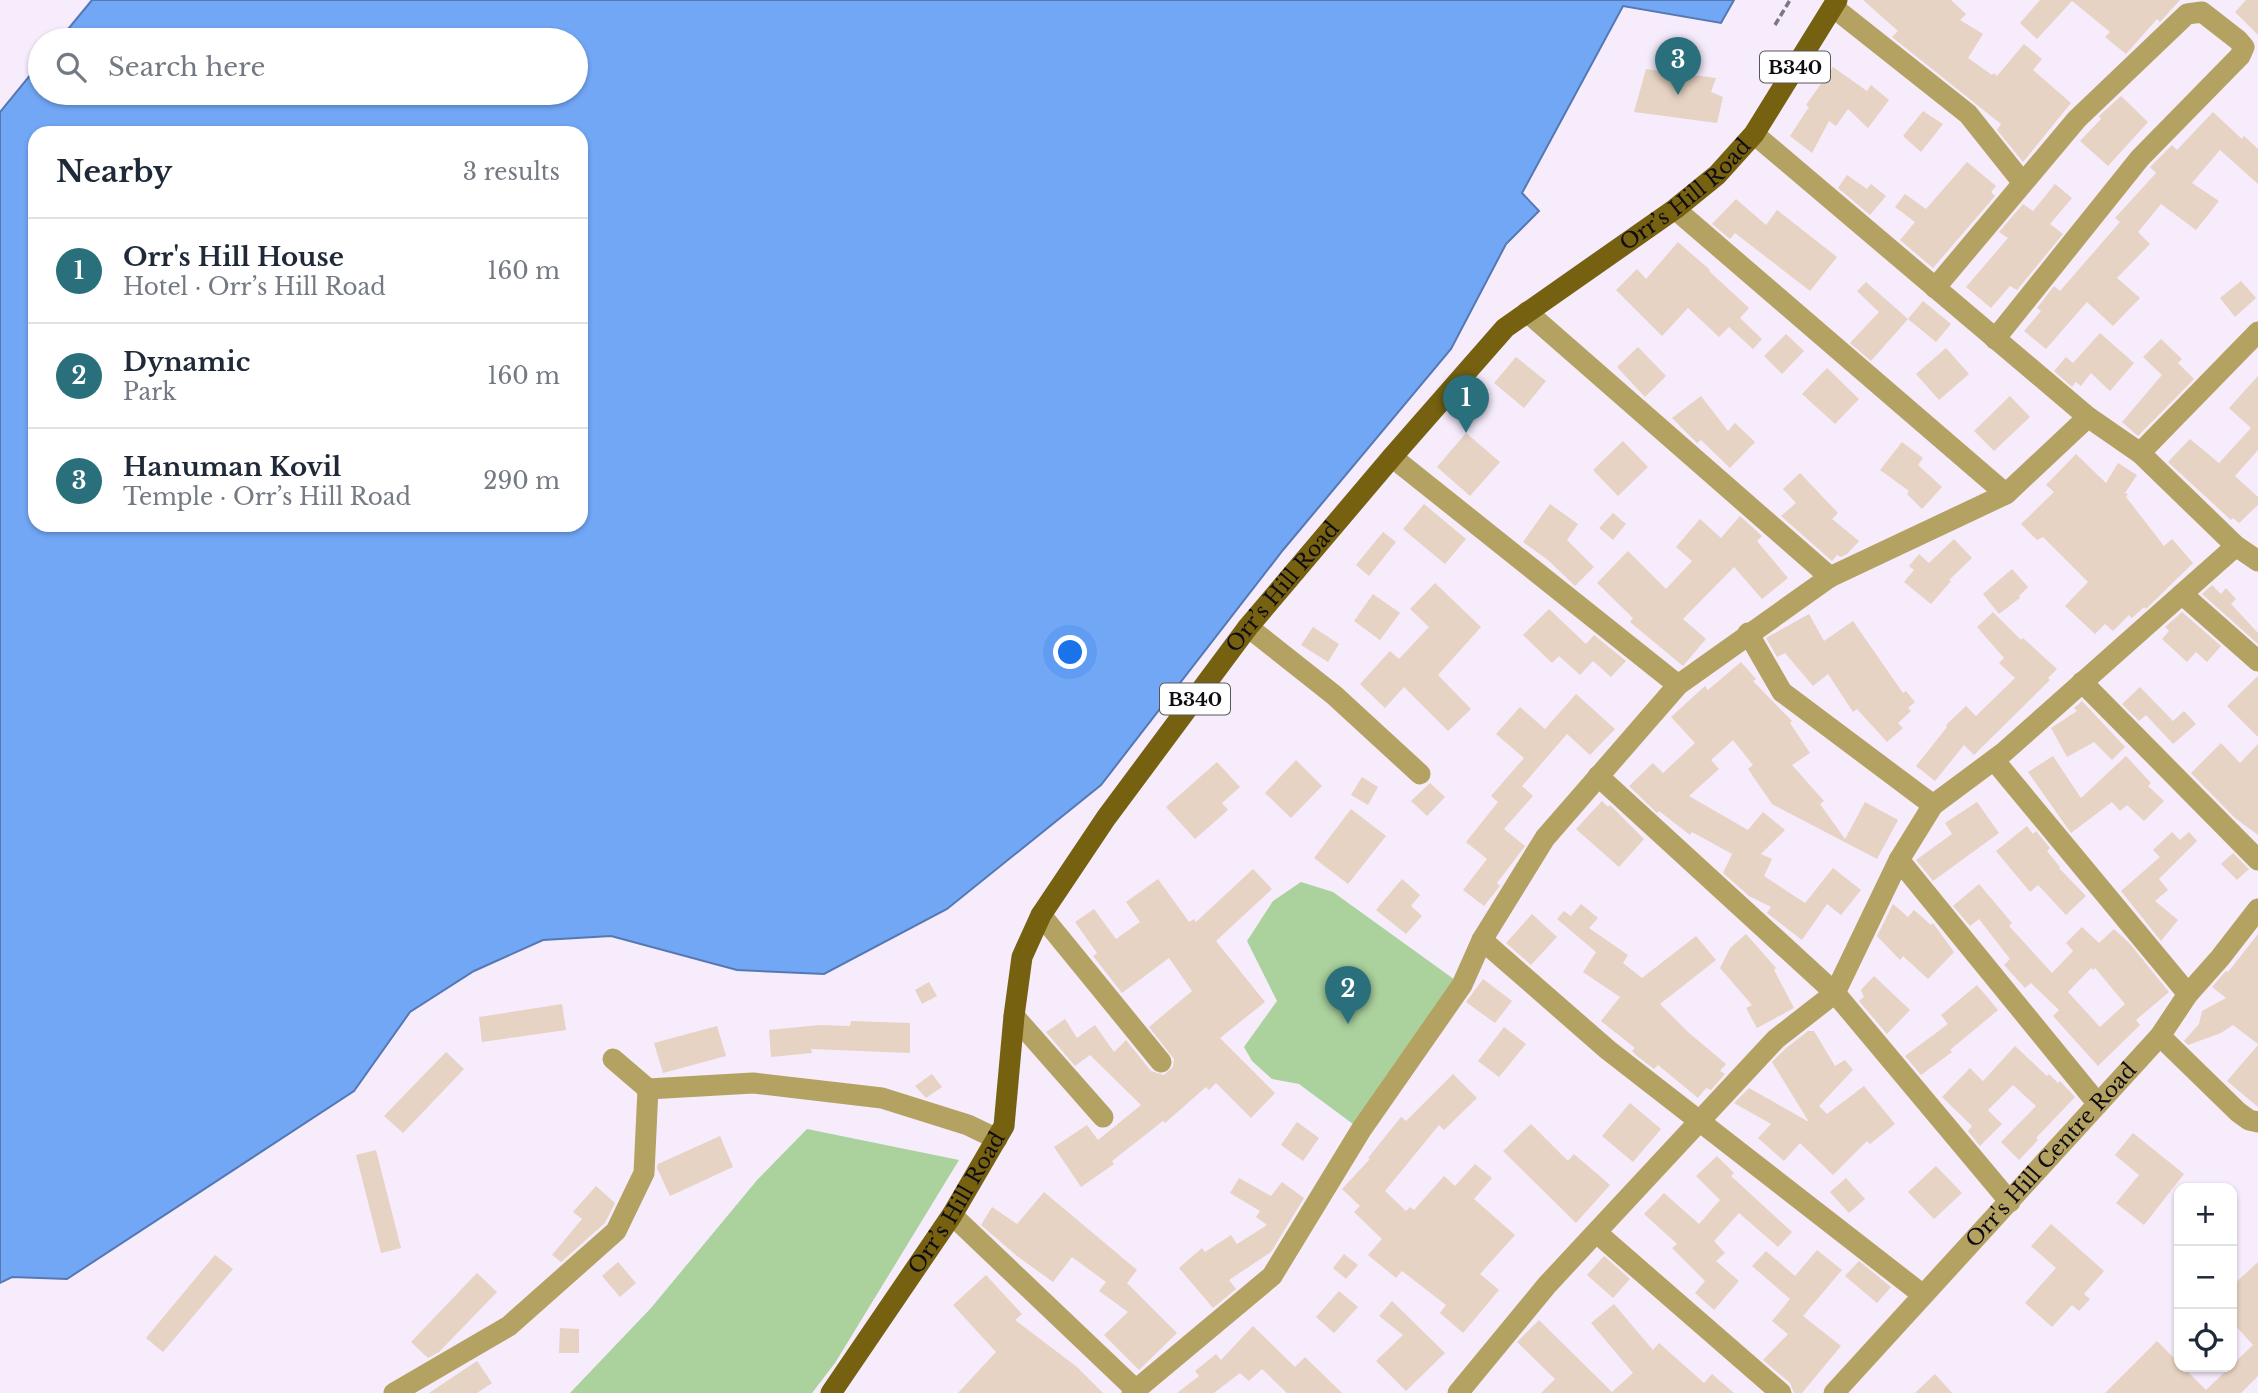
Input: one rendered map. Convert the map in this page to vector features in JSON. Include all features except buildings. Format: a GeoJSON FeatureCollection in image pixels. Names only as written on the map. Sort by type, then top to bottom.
{"type":"FeatureCollection","features":[{"type":"Feature","properties":{"kind":"main road","name":"Orr’s Hill Road"},"geometry":{"type":"LineString","coordinates":[[831,1393],[952,1215],[1004,1126],[1022,957],[1041,915],[1106,818],[1248,627],[1391,457],[1505,328],[1675,209],[1717,175],[1754,134],[1835,3]]}},
{"type":"Feature","properties":{"kind":"street"},"geometry":{"type":"LineString","coordinates":[[1835,3],[1968,114],[2023,183]]}},
{"type":"Feature","properties":{"kind":"street"},"geometry":{"type":"LineString","coordinates":[[1935,288],[2077,119],[2188,14],[2202,12],[2241,43],[2244,47],[2240,56],[2140,158],[1995,339]]}},
{"type":"Feature","properties":{"kind":"street"},"geometry":{"type":"LineString","coordinates":[[1754,134],[2088,417],[2140,453],[2236,546],[2258,561]]}},
{"type":"Feature","properties":{"kind":"street"},"geometry":{"type":"LineString","coordinates":[[1675,209],[2006,494]]}},
{"type":"Feature","properties":{"kind":"street"},"geometry":{"type":"LineString","coordinates":[[1527,312],[1830,577]]}},
{"type":"Feature","properties":{"kind":"street"},"geometry":{"type":"LineString","coordinates":[[2140,453],[2258,332]]}},
{"type":"Feature","properties":{"kind":"street"},"geometry":{"type":"LineString","coordinates":[[952,1215],[1134,1391],[1272,1276],[1361,1130],[1462,985],[1482,940],[1545,838],[1678,685],[1830,577],[2006,494],[2088,417]]}},
{"type":"Feature","properties":{"kind":"street"},"geometry":{"type":"LineString","coordinates":[[1391,457],[1678,685]]}},
{"type":"Feature","properties":{"kind":"street"},"geometry":{"type":"LineString","coordinates":[[1458,1393],[1547,1285],[1776,1039],[1835,993],[1899,860],[1933,805],[1994,760],[2236,546]]}},
{"type":"Feature","properties":{"kind":"street"},"geometry":{"type":"LineString","coordinates":[[2182,594],[2258,661]]}},
{"type":"Feature","properties":{"kind":"street"},"geometry":{"type":"LineString","coordinates":[[1248,627],[1334,695],[1420,774]]}},
{"type":"Feature","properties":{"kind":"street"},"geometry":{"type":"LineString","coordinates":[[1748,633],[1782,692],[1933,805]]}},
{"type":"Feature","properties":{"kind":"street"},"geometry":{"type":"LineString","coordinates":[[2082,682],[2258,860]]}},
{"type":"Feature","properties":{"kind":"street"},"geometry":{"type":"LineString","coordinates":[[1994,760],[2188,994]]}},
{"type":"Feature","properties":{"kind":"street"},"geometry":{"type":"LineString","coordinates":[[1598,776],[1835,993],[2010,1202]]}},
{"type":"Feature","properties":{"kind":"street"},"geometry":{"type":"LineString","coordinates":[[1899,860],[2098,1104]]}},
{"type":"Feature","properties":{"kind":"street","name":"Orr's Hill Centre Road"},"geometry":{"type":"LineString","coordinates":[[1835,1393],[2160,1036],[2188,994],[2258,909]]}},
{"type":"Feature","properties":{"kind":"street"},"geometry":{"type":"LineString","coordinates":[[1041,915],[1161,1062]]}},
{"type":"Feature","properties":{"kind":"street"},"geometry":{"type":"LineString","coordinates":[[1482,940],[1608,1050],[1923,1294]]}},
{"type":"Feature","properties":{"kind":"street"},"geometry":{"type":"LineString","coordinates":[[1014,1016],[1103,1117]]}},
{"type":"Feature","properties":{"kind":"street"},"geometry":{"type":"LineString","coordinates":[[2160,1036],[2238,1112],[2249,1120],[2258,1122]]}},
{"type":"Feature","properties":{"kind":"street"},"geometry":{"type":"LineString","coordinates":[[613,1059],[648,1089],[753,1083],[882,1098],[968,1125],[997,1139]]}},
{"type":"Feature","properties":{"kind":"street"},"geometry":{"type":"LineString","coordinates":[[394,1393],[509,1326],[617,1231],[644,1173],[648,1089]]}},
{"type":"Feature","properties":{"kind":"street"},"geometry":{"type":"LineString","coordinates":[[1597,1233],[1781,1393]]}},
{"type":"Feature","properties":{"kind":"path"},"geometry":{"type":"LineString","coordinates":[[1775,25],[1790,0]]}},
{"type":"Feature","properties":{"kind":"green space"},"geometry":{"type":"Polygon","coordinates":[[[1301,882],[1333,892],[1462,985],[1361,1130],[1299,1084],[1272,1079],[1252,1061],[1244,1047],[1277,1001],[1247,941],[1273,901],[1301,882]]]}},
{"type":"Feature","properties":{"kind":"green space"},"geometry":{"type":"Polygon","coordinates":[[[807,1129],[959,1160],[835,1363],[812,1393],[570,1393],[651,1308],[758,1179],[807,1129]]]}},
{"type":"Feature","properties":{"kind":"water"},"geometry":{"type":"Polygon","coordinates":[[[92,0],[1734,0],[1721,23],[1623,6],[1522,193],[1539,211],[1506,244],[1451,349],[1283,550],[1101,785],[947,909],[824,974],[737,970],[611,936],[543,940],[474,971],[410,1012],[354,1091],[67,1279],[12,1277],[0,1283],[0,112],[28,78],[28,105],[588,105],[588,28],[69,28],[92,0]]]}},
{"type":"Feature","properties":{"kind":"place","name":"Hanuman Kovil"},"geometry":{"type":"Point","coordinates":[1678,95]}},
{"type":"Feature","properties":{"kind":"place","name":"Orr's Hill House"},"geometry":{"type":"Point","coordinates":[1466,433]}},
{"type":"Feature","properties":{"kind":"place","name":"Dynamic"},"geometry":{"type":"Point","coordinates":[1348,1024]}}]}
